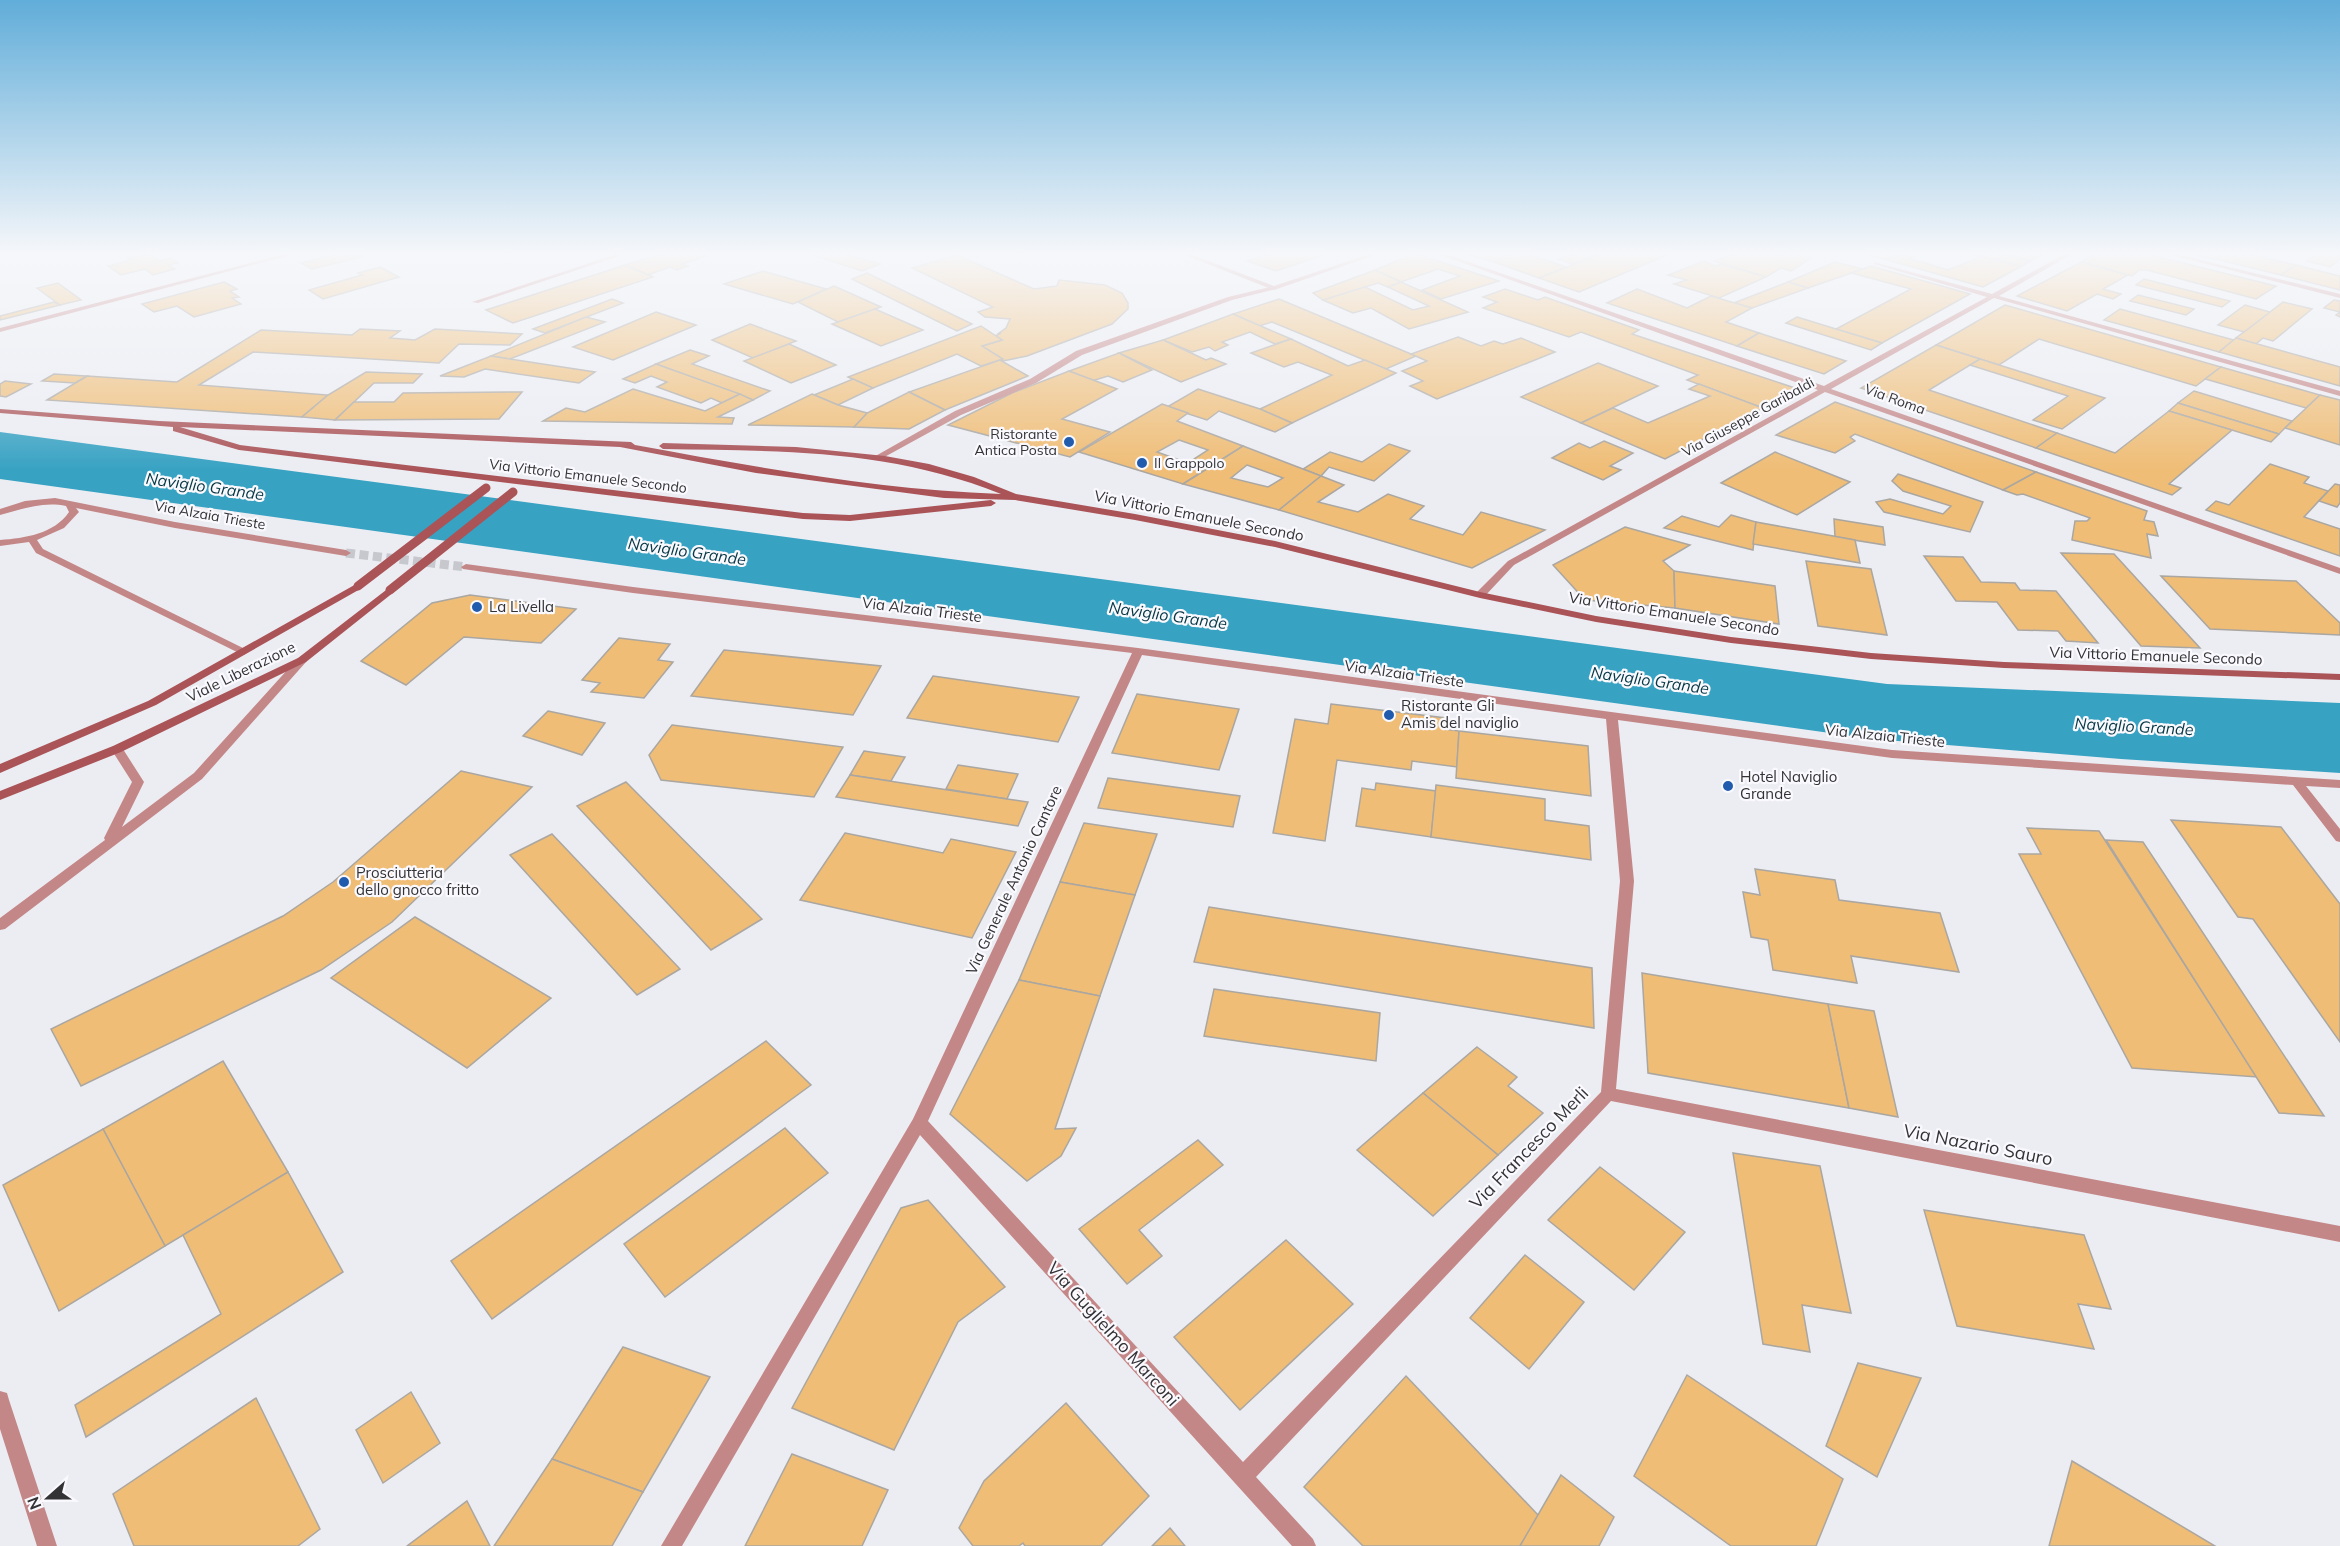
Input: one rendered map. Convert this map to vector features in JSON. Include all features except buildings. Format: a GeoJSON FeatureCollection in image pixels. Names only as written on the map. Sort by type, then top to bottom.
{"type":"FeatureCollection","features":[{"type":"Feature","properties":{"kind":"main road","name":"Via Vittorio Emanuele Secondo"},"geometry":{"type":"LineString","coordinates":[[0,411],[159,424],[622,445],[797,450],[876,458],[959,474],[1016,497]]}},
{"type":"Feature","properties":{"kind":"main road","name":"Via Vittorio Emanuele Secondo"},"geometry":{"type":"LineString","coordinates":[[159,424],[239,447],[523,484],[803,516],[850,518],[959,508],[1016,497]]}},
{"type":"Feature","properties":{"kind":"main road","name":"Via Vittorio Emanuele Secondo"},"geometry":{"type":"LineString","coordinates":[[622,445],[756,470],[944,495],[1016,497],[1194,527],[1275,544],[1480,596],[1596,619],[1731,640],[1871,656],[2004,665],[2340,677]]}},
{"type":"Feature","properties":{"kind":"main road","name":"Viale Liberazione"},"geometry":{"type":"LineString","coordinates":[[0,769],[152,703],[358,586],[496,480]]}},
{"type":"Feature","properties":{"kind":"main road","name":"Viale Liberazione"},"geometry":{"type":"LineString","coordinates":[[0,796],[117,749],[302,660],[523,484]]}},
{"type":"Feature","properties":{"kind":"street"},"geometry":{"type":"LineString","coordinates":[[0,330],[15,326]]}},
{"type":"Feature","properties":{"kind":"street"},"geometry":{"type":"LineString","coordinates":[[876,458],[958,413],[1033,381],[1079,353],[1153,326]]}},
{"type":"Feature","properties":{"kind":"street","name":"Via Roma"},"geometry":{"type":"LineString","coordinates":[[1647,326],[2340,571]]}},
{"type":"Feature","properties":{"kind":"street","name":"Via Giuseppe Garibaldi"},"geometry":{"type":"LineString","coordinates":[[1480,596],[1511,563],[1939,326]]}},
{"type":"Feature","properties":{"kind":"street"},"geometry":{"type":"LineString","coordinates":[[2099,326],[2340,394]]}},
{"type":"Feature","properties":{"kind":"street","name":"Via Alzaia Trieste"},"geometry":{"type":"LineString","coordinates":[[1,511],[46,501],[69,503],[175,525],[346,553]]}},
{"type":"Feature","properties":{"kind":"street"},"geometry":{"type":"LineString","coordinates":[[0,543],[31,538],[52,531],[71,518],[74,510],[69,503]]}},
{"type":"Feature","properties":{"kind":"street"},"geometry":{"type":"LineString","coordinates":[[31,538],[39,551],[243,652]]}},
{"type":"Feature","properties":{"kind":"street","name":"Via Alzaia Trieste"},"geometry":{"type":"LineString","coordinates":[[466,567],[645,592],[1138,651],[1612,718],[1892,754],[2340,784]]}},
{"type":"Feature","properties":{"kind":"street","name":"Via Generale Antonio Cantore"},"geometry":{"type":"LineString","coordinates":[[671,1546],[919,1123],[1138,651]]}},
{"type":"Feature","properties":{"kind":"street"},"geometry":{"type":"LineString","coordinates":[[0,925],[198,776],[302,660]]}},
{"type":"Feature","properties":{"kind":"street","name":"Via Francesco Merli"},"geometry":{"type":"LineString","coordinates":[[1242,1477],[1608,1094],[1627,881],[1612,718]]}},
{"type":"Feature","properties":{"kind":"street"},"geometry":{"type":"LineString","coordinates":[[108,842],[138,782],[117,749]]}},
{"type":"Feature","properties":{"kind":"street"},"geometry":{"type":"LineString","coordinates":[[2297,782],[2340,838]]}},
{"type":"Feature","properties":{"kind":"street","name":"Via Nazario Sauro"},"geometry":{"type":"LineString","coordinates":[[1608,1094],[2340,1234]]}},
{"type":"Feature","properties":{"kind":"street","name":"Via Guglielmo Marconi"},"geometry":{"type":"LineString","coordinates":[[919,1123],[1306,1546]]}},
{"type":"Feature","properties":{"kind":"street"},"geometry":{"type":"LineString","coordinates":[[0,1400],[47,1546]]}},
{"type":"Feature","properties":{"kind":"water","name":"Naviglio Grande"},"geometry":{"type":"Polygon","coordinates":[[[0,432],[1887,684],[2340,703],[2340,773],[2121,759],[1873,739],[0,479],[0,432]]]}},
{"type":"Feature","properties":{"kind":"tunnel"},"geometry":{"type":"LineString","coordinates":[[346,553],[466,567]]}},
{"type":"Feature","properties":{"kind":"place","name":"Ristorante Antica Posta"},"geometry":{"type":"Point","coordinates":[1069,442]}},
{"type":"Feature","properties":{"kind":"place","name":"Il Grappolo"},"geometry":{"type":"Point","coordinates":[1142,463]}},
{"type":"Feature","properties":{"kind":"place","name":"La Livella"},"geometry":{"type":"Point","coordinates":[477,607]}},
{"type":"Feature","properties":{"kind":"place","name":"Ristorante Gli Amis del naviglio"},"geometry":{"type":"Point","coordinates":[1389,715]}},
{"type":"Feature","properties":{"kind":"place","name":"Hotel Naviglio Grande"},"geometry":{"type":"Point","coordinates":[1728,786]}},
{"type":"Feature","properties":{"kind":"place","name":"Prosciutteria dello gnocco fritto"},"geometry":{"type":"Point","coordinates":[344,882]}}]}
